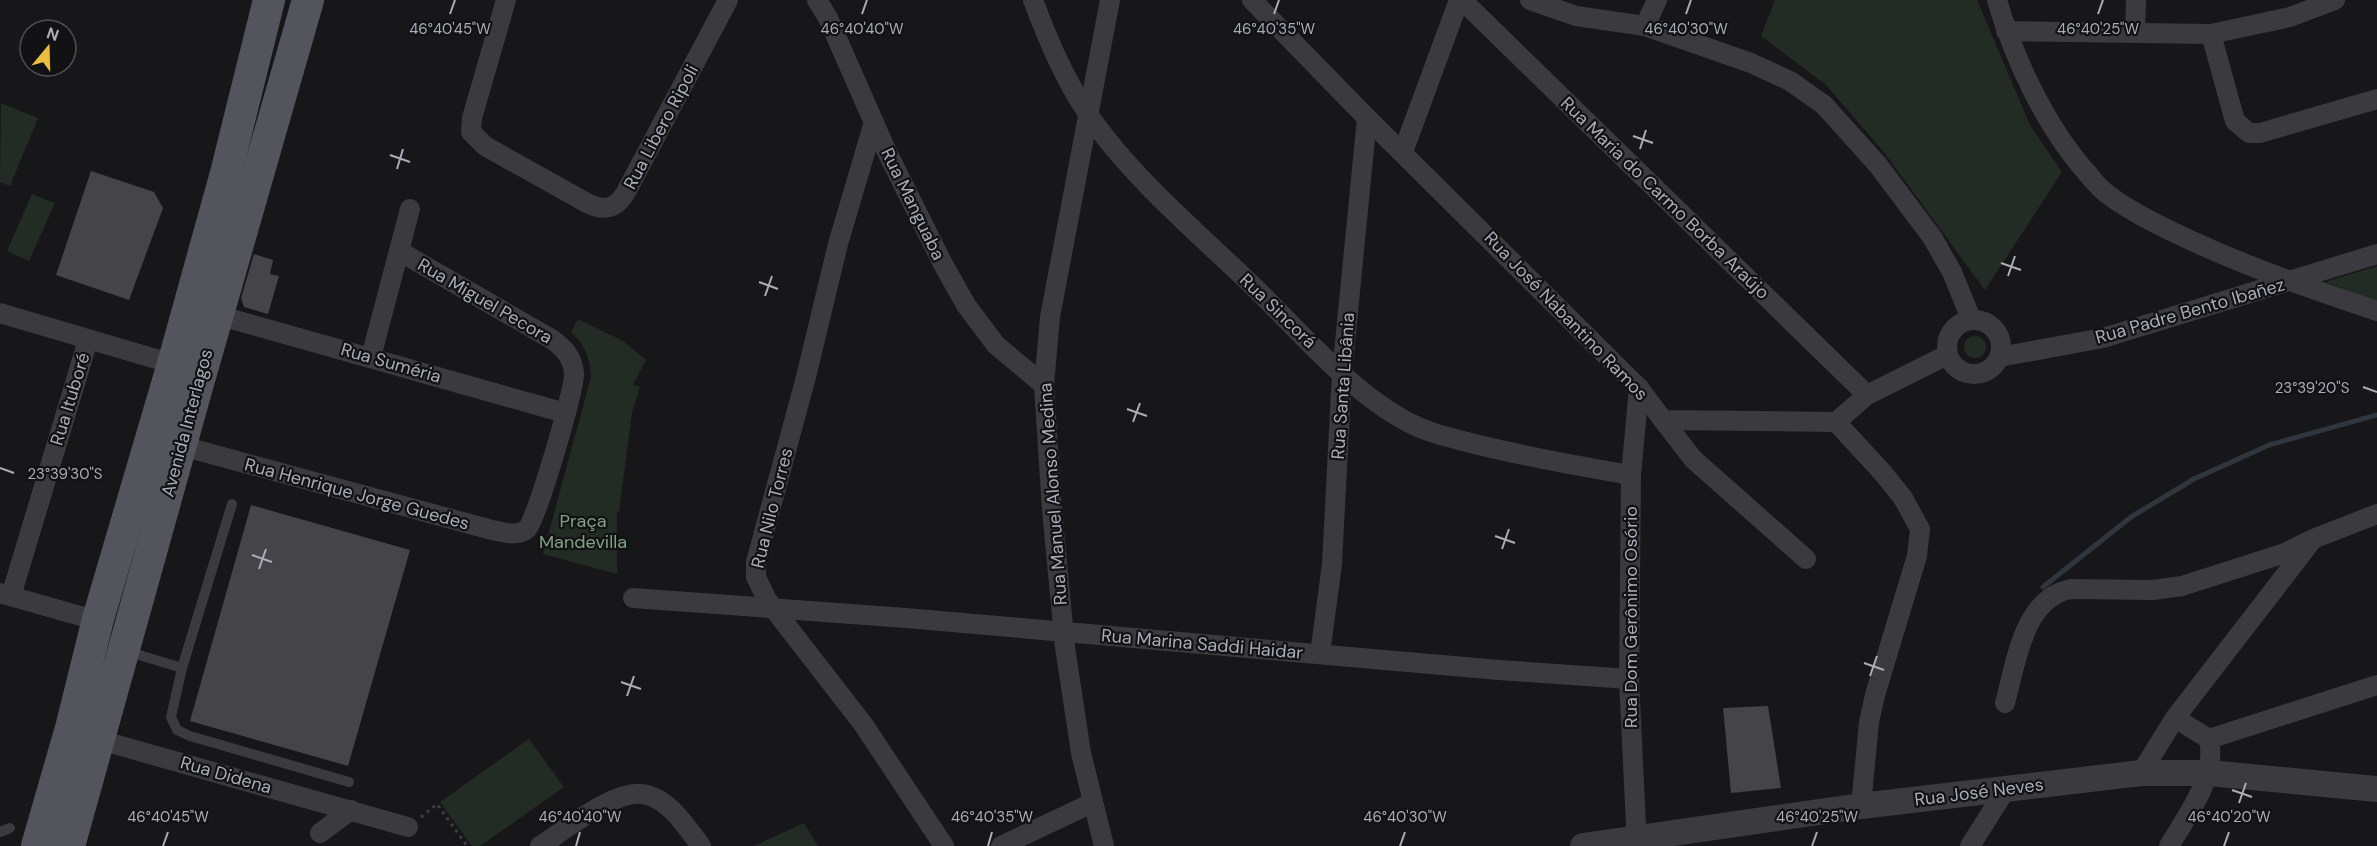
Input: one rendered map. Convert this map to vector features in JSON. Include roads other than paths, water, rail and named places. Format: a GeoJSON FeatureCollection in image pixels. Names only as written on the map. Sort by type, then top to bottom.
{"type":"FeatureCollection","features":[{"type":"Feature","properties":{"kind":"main road","name":"Avenida Interlagos"},"geometry":{"type":"LineString","coordinates":[[37,846],[71,728],[98,619],[226,173],[269,0]]}},
{"type":"Feature","properties":{"kind":"main road","name":"Avenida Interlagos"},"geometry":{"type":"LineString","coordinates":[[69,846],[217,315],[308,0]]}},
{"type":"Feature","properties":{"kind":"street","name":"Rua Libero Ripoli"},"geometry":{"type":"LineString","coordinates":[[506,0],[472,118],[471,132],[485,146],[587,203],[609,209],[620,202],[626,192],[728,0]]}},
{"type":"Feature","properties":{"kind":"street","name":"Rua Manguaba"},"geometry":{"type":"LineString","coordinates":[[818,0],[873,122],[943,264],[966,305],[996,345],[1044,385]]}},
{"type":"Feature","properties":{"kind":"street","name":"Rua Sincorá"},"geometry":{"type":"LineString","coordinates":[[1033,0],[1055,56],[1071,88],[1090,117],[1134,171],[1342,373],[1382,407],[1408,422],[1442,435],[1513,453],[1631,475]]}},
{"type":"Feature","properties":{"kind":"street","name":"Rua Manuel Alonso Medina"},"geometry":{"type":"LineString","coordinates":[[1104,846],[1081,753],[1064,632],[1053,522],[1044,385],[1050,317],[1090,117],[1110,0]]}},
{"type":"Feature","properties":{"kind":"street","name":"Rua José Nabantino Ramos"},"geometry":{"type":"LineString","coordinates":[[1252,0],[1367,118],[1639,388],[1693,459],[1806,559]]}},
{"type":"Feature","properties":{"kind":"street"},"geometry":{"type":"LineString","coordinates":[[1403,152],[1461,0]]}},
{"type":"Feature","properties":{"kind":"street","name":"Rua Maria do Carmo Borba Araújo"},"geometry":{"type":"LineString","coordinates":[[1461,0],[1867,395]]}},
{"type":"Feature","properties":{"kind":"street"},"geometry":{"type":"LineString","coordinates":[[1530,0],[1576,16],[1648,11],[1790,81],[1824,105],[1878,165],[1932,237],[1952,272],[1971,319]]}},
{"type":"Feature","properties":{"kind":"street"},"geometry":{"type":"LineString","coordinates":[[1997,0],[2006,31],[2042,109],[2074,159],[2104,192],[2152,221],[2201,246],[2290,282],[2377,311]]}},
{"type":"Feature","properties":{"kind":"street"},"geometry":{"type":"LineString","coordinates":[[2135,33],[2136,0]]}},
{"type":"Feature","properties":{"kind":"street"},"geometry":{"type":"LineString","coordinates":[[2006,31],[2211,34],[2290,17],[2335,0]]}},
{"type":"Feature","properties":{"kind":"street"},"geometry":{"type":"LineString","coordinates":[[2211,34],[2235,122],[2249,133],[2260,133],[2377,99]]}},
{"type":"Feature","properties":{"kind":"street","name":"Rua Santa Libânia"},"geometry":{"type":"LineString","coordinates":[[1320,654],[1332,564],[1342,373],[1367,118]]}},
{"type":"Feature","properties":{"kind":"street","name":"Rua Nilo Torres"},"geometry":{"type":"LineString","coordinates":[[873,122],[838,244],[806,377],[756,562],[756,578],[761,591],[774,609],[863,724],[944,846]]}},
{"type":"Feature","properties":{"kind":"street"},"geometry":{"type":"LineString","coordinates":[[370,357],[410,209]]}},
{"type":"Feature","properties":{"kind":"street","name":"Rua Miguel Pecora"},"geometry":{"type":"LineString","coordinates":[[399,251],[561,346],[571,359],[574,379],[541,500],[531,526]]}},
{"type":"Feature","properties":{"kind":"street","name":"Rua Padre Bento Ibañez"},"geometry":{"type":"LineString","coordinates":[[1999,357],[2103,338],[2377,254]]}},
{"type":"Feature","properties":{"kind":"street"},"geometry":{"type":"LineString","coordinates":[[0,313],[173,364]]}},
{"type":"Feature","properties":{"kind":"street","name":"Rua Suméria"},"geometry":{"type":"LineString","coordinates":[[217,315],[565,413]]}},
{"type":"Feature","properties":{"kind":"street"},"geometry":{"type":"LineString","coordinates":[[1971,319],[1980,320],[1996,330],[2001,348],[1999,357],[1986,371],[1977,374],[1968,374],[1959,370],[1947,355],[1948,336],[1953,328],[1971,319]]}},
{"type":"Feature","properties":{"kind":"street","name":"Rua Ituboré"},"geometry":{"type":"LineString","coordinates":[[5,595],[88,340]]}},
{"type":"Feature","properties":{"kind":"street"},"geometry":{"type":"LineString","coordinates":[[1663,420],[1836,422],[1867,395],[1947,355]]}},
{"type":"Feature","properties":{"kind":"street","name":"Rua Dom Gerônimo Osório"},"geometry":{"type":"LineString","coordinates":[[1637,842],[1629,679],[1631,475],[1639,388]]}},
{"type":"Feature","properties":{"kind":"street"},"geometry":{"type":"LineString","coordinates":[[1836,422],[1883,473],[1909,507],[1920,529],[1917,556],[1873,704],[1861,806]]}},
{"type":"Feature","properties":{"kind":"street","name":"Rua Henrique Jorge Guedes"},"geometry":{"type":"LineString","coordinates":[[182,447],[492,530],[518,533],[531,526]]}},
{"type":"Feature","properties":{"kind":"street"},"geometry":{"type":"LineString","coordinates":[[2005,703],[2025,631],[2043,604],[2060,591],[2071,589],[2153,590],[2182,586],[2285,553],[2313,539],[2377,514]]}},
{"type":"Feature","properties":{"kind":"street"},"geometry":{"type":"LineString","coordinates":[[2140,773],[2175,718],[2313,539]]}},
{"type":"Feature","properties":{"kind":"street"},"geometry":{"type":"LineString","coordinates":[[5,595],[98,619]]}},
{"type":"Feature","properties":{"kind":"street","name":"Rua Marina Saddi Haidar"},"geometry":{"type":"LineString","coordinates":[[633,598],[1629,679]]}},
{"type":"Feature","properties":{"kind":"street"},"geometry":{"type":"LineString","coordinates":[[2209,739],[2377,685]]}},
{"type":"Feature","properties":{"kind":"street"},"geometry":{"type":"LineString","coordinates":[[2169,846],[2209,773],[2212,754],[2209,739],[2175,718]]}},
{"type":"Feature","properties":{"kind":"street","name":"Rua Didena"},"geometry":{"type":"LineString","coordinates":[[100,740],[408,827]]}},
{"type":"Feature","properties":{"kind":"street","name":"Rua José Neves"},"geometry":{"type":"LineString","coordinates":[[1583,846],[1637,842],[1861,806],[2140,773],[2209,773],[2377,789]]}},
{"type":"Feature","properties":{"kind":"street"},"geometry":{"type":"LineString","coordinates":[[1970,846],[2006,789]]}},
{"type":"Feature","properties":{"kind":"street"},"geometry":{"type":"LineString","coordinates":[[540,846],[618,798],[638,793],[653,797],[669,808],[700,846]]}},
{"type":"Feature","properties":{"kind":"street"},"geometry":{"type":"LineString","coordinates":[[1001,846],[1092,803]]}},
{"type":"Feature","properties":{"kind":"street"},"geometry":{"type":"LineString","coordinates":[[320,833],[351,810]]}},
{"type":"Feature","properties":{"kind":"lane"},"geometry":{"type":"LineString","coordinates":[[232,504],[182,668],[171,717],[177,730],[190,736],[349,782]]}},
{"type":"Feature","properties":{"kind":"lane"},"geometry":{"type":"LineString","coordinates":[[123,650],[182,668]]}},
{"type":"Feature","properties":{"kind":"waterway"},"geometry":{"type":"LineString","coordinates":[[2043,587],[2131,517],[2194,479],[2269,445],[2377,415]]}},
{"type":"Feature","properties":{"kind":"park label","name":"Praça Mandevilla"},"geometry":{"type":"Point","coordinates":[583,531]}}]}
